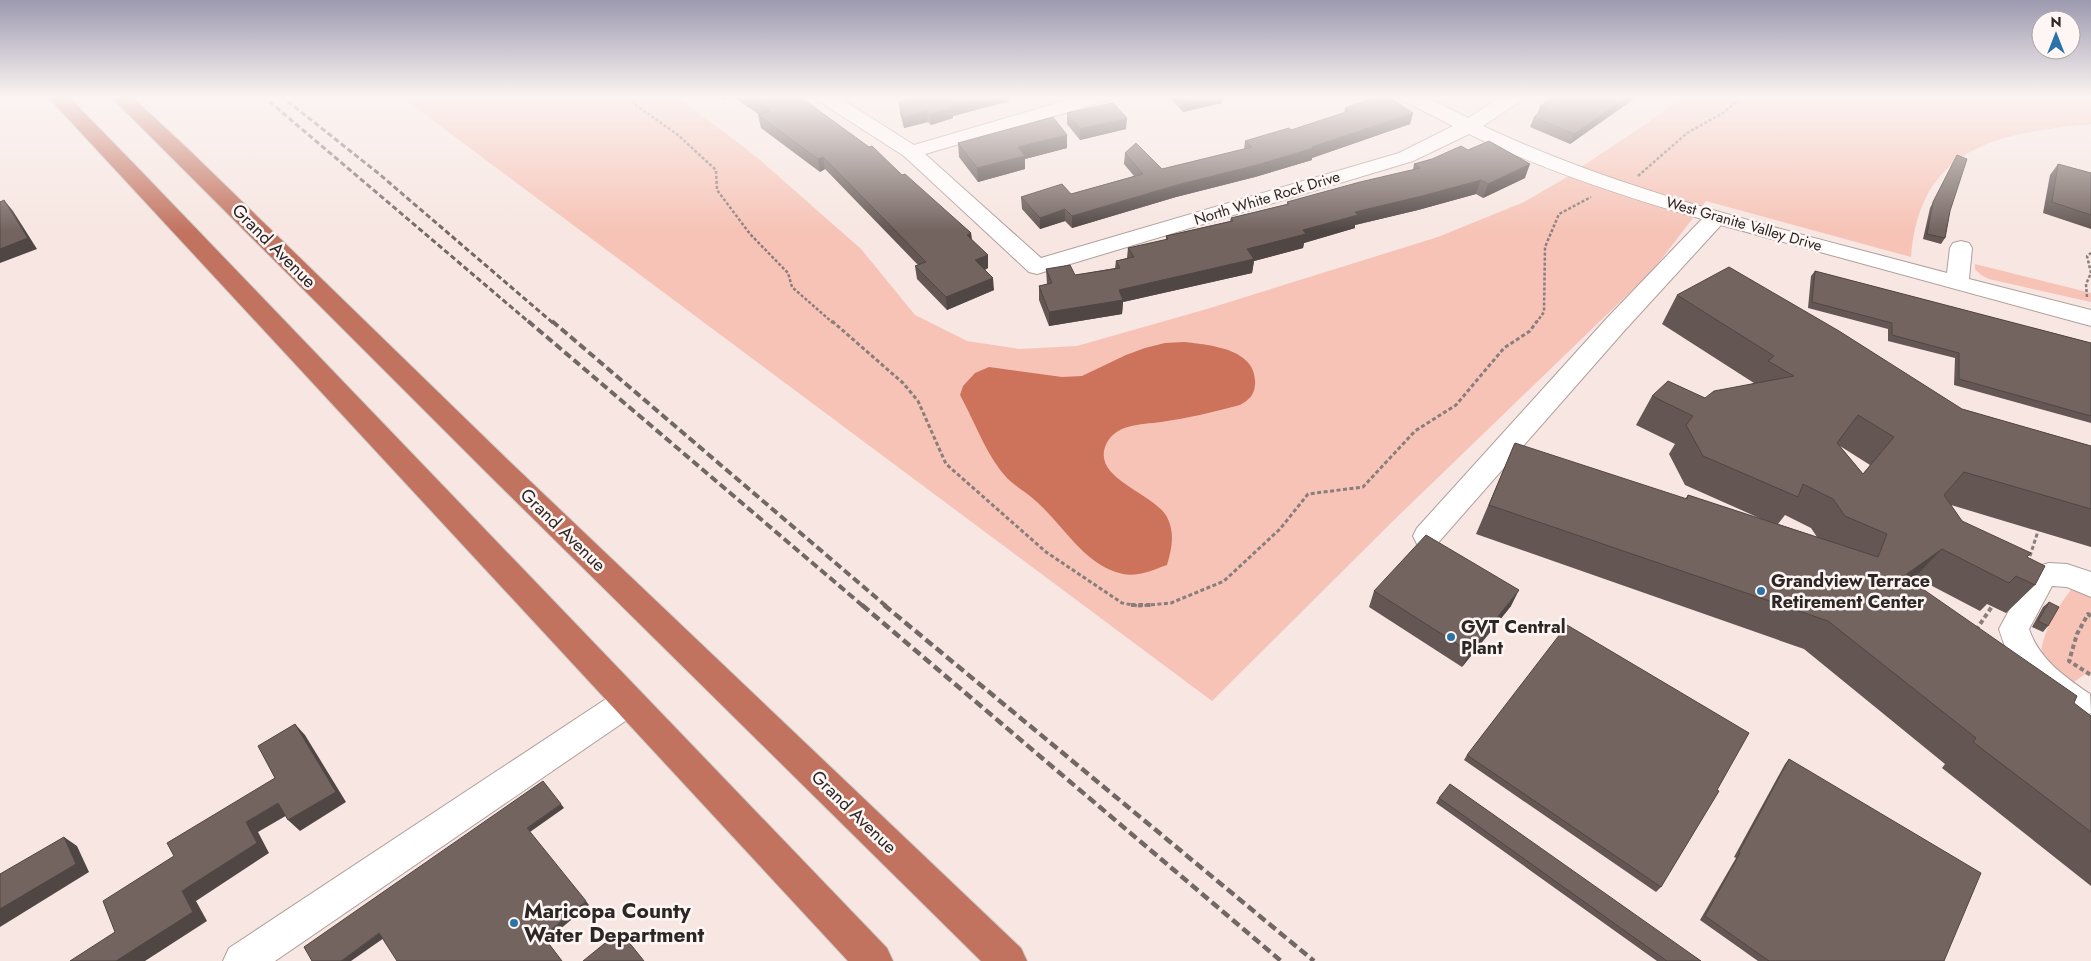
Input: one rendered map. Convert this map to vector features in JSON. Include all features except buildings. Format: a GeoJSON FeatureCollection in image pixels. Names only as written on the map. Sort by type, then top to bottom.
{"type":"FeatureCollection","features":[{"type":"Feature","properties":{"kind":"highway"},"geometry":{"type":"LineString","coordinates":[[99,141],[874,961]]}},
{"type":"Feature","properties":{"kind":"highway","name":"Grand Avenue"},"geometry":{"type":"LineString","coordinates":[[168,141],[506,474],[1008,961]]}},
{"type":"Feature","properties":{"kind":"street"},"geometry":{"type":"LineString","coordinates":[[894,141],[911,152],[949,141]]}},
{"type":"Feature","properties":{"kind":"street","name":"North White Rock Drive"},"geometry":{"type":"LineString","coordinates":[[911,152],[1037,267],[1406,157],[1439,141]]}},
{"type":"Feature","properties":{"kind":"street","name":"West Granite Valley Drive"},"geometry":{"type":"LineString","coordinates":[[1503,141],[1560,166],[1716,217],[2090,318]]}},
{"type":"Feature","properties":{"kind":"street"},"geometry":{"type":"LineString","coordinates":[[1427,536],[1616,324],[1716,217]]}},
{"type":"Feature","properties":{"kind":"street"},"geometry":{"type":"LineString","coordinates":[[1957,283],[1961,248]]}},
{"type":"Feature","properties":{"kind":"street"},"geometry":{"type":"LineString","coordinates":[[2079,704],[2045,680],[2033,668],[2018,647],[2014,630],[2042,576],[2057,573],[2069,575],[2091,585]]}},
{"type":"Feature","properties":{"kind":"street"},"geometry":{"type":"LineString","coordinates":[[242,961],[629,701]]}},
{"type":"Feature","properties":{"kind":"path"},"geometry":{"type":"LineString","coordinates":[[684,141],[716,170],[717,190],[750,234],[788,273],[792,287],[903,384],[918,401],[946,464],[1046,552],[1122,603],[1138,606],[1171,603],[1224,580],[1280,529],[1308,494],[1322,491],[1352,490],[1363,487],[1415,431],[1456,405],[1504,348],[1530,331],[1544,312],[1545,247],[1560,214],[1569,207],[1638,176],[1677,141]]}},
{"type":"Feature","properties":{"kind":"path"},"geometry":{"type":"LineString","coordinates":[[2090,318],[2086,284],[2091,273],[2087,256],[2091,253]]}},
{"type":"Feature","properties":{"kind":"path"},"geometry":{"type":"LineString","coordinates":[[2091,616],[2088,614],[2077,634],[2068,661],[2091,675]]}},
{"type":"Feature","properties":{"kind":"shaded area"},"geometry":{"type":"Polygon","coordinates":[[[460,141],[735,141],[759,159],[861,249],[915,315],[967,341],[1019,349],[1077,346],[1207,309],[1438,237],[1524,202],[1562,180],[1620,141],[1997,141],[1970,152],[1947,169],[1930,191],[1918,220],[1911,257],[1706,201],[1653,270],[1393,521],[1212,701],[460,141]]]}},
{"type":"Feature","properties":{"kind":"shaded area"},"geometry":{"type":"Polygon","coordinates":[[[1975,264],[2091,293],[2091,302],[1989,279],[1975,269],[1975,264]]]}},
{"type":"Feature","properties":{"kind":"shaded area"},"geometry":{"type":"Polygon","coordinates":[[[1184,342],[1219,347],[1241,356],[1254,373],[1254,392],[1240,405],[1191,417],[1121,429],[1109,439],[1105,447],[1104,458],[1108,468],[1116,477],[1160,508],[1170,523],[1172,535],[1167,565],[1140,574],[1123,574],[1097,563],[1086,554],[1037,502],[1007,478],[987,449],[960,395],[963,386],[975,373],[989,367],[1062,377],[1082,376],[1145,348],[1165,343],[1184,342]]]}},
{"type":"Feature","properties":{"kind":"shaded area"},"geometry":{"type":"Polygon","coordinates":[[[2071,590],[2091,596],[2091,677],[2085,674],[2074,682],[2059,673],[2041,654],[2042,646],[2052,620],[2071,590]]]}},
{"type":"Feature","properties":{"kind":"railway"},"geometry":{"type":"LineString","coordinates":[[316,141],[530,323]]}},
{"type":"Feature","properties":{"kind":"railway"},"geometry":{"type":"LineString","coordinates":[[337,141],[378,173],[553,323]]}},
{"type":"Feature","properties":{"kind":"railway"},"geometry":{"type":"LineString","coordinates":[[528,321],[863,606]]}},
{"type":"Feature","properties":{"kind":"railway"},"geometry":{"type":"LineString","coordinates":[[552,321],[886,606]]}},
{"type":"Feature","properties":{"kind":"railway"},"geometry":{"type":"LineString","coordinates":[[862,605],[1281,961]]}},
{"type":"Feature","properties":{"kind":"railway"},"geometry":{"type":"LineString","coordinates":[[884,605],[1314,961]]}},
{"type":"Feature","properties":{"kind":"place","name":"Grandview Terrace Retirement Center"},"geometry":{"type":"Point","coordinates":[1761,591]}},
{"type":"Feature","properties":{"kind":"place","name":"GVT Central Plant"},"geometry":{"type":"Point","coordinates":[1451,637]}},
{"type":"Feature","properties":{"kind":"place","name":"Maricopa County Water Department"},"geometry":{"type":"Point","coordinates":[514,923]}}]}
